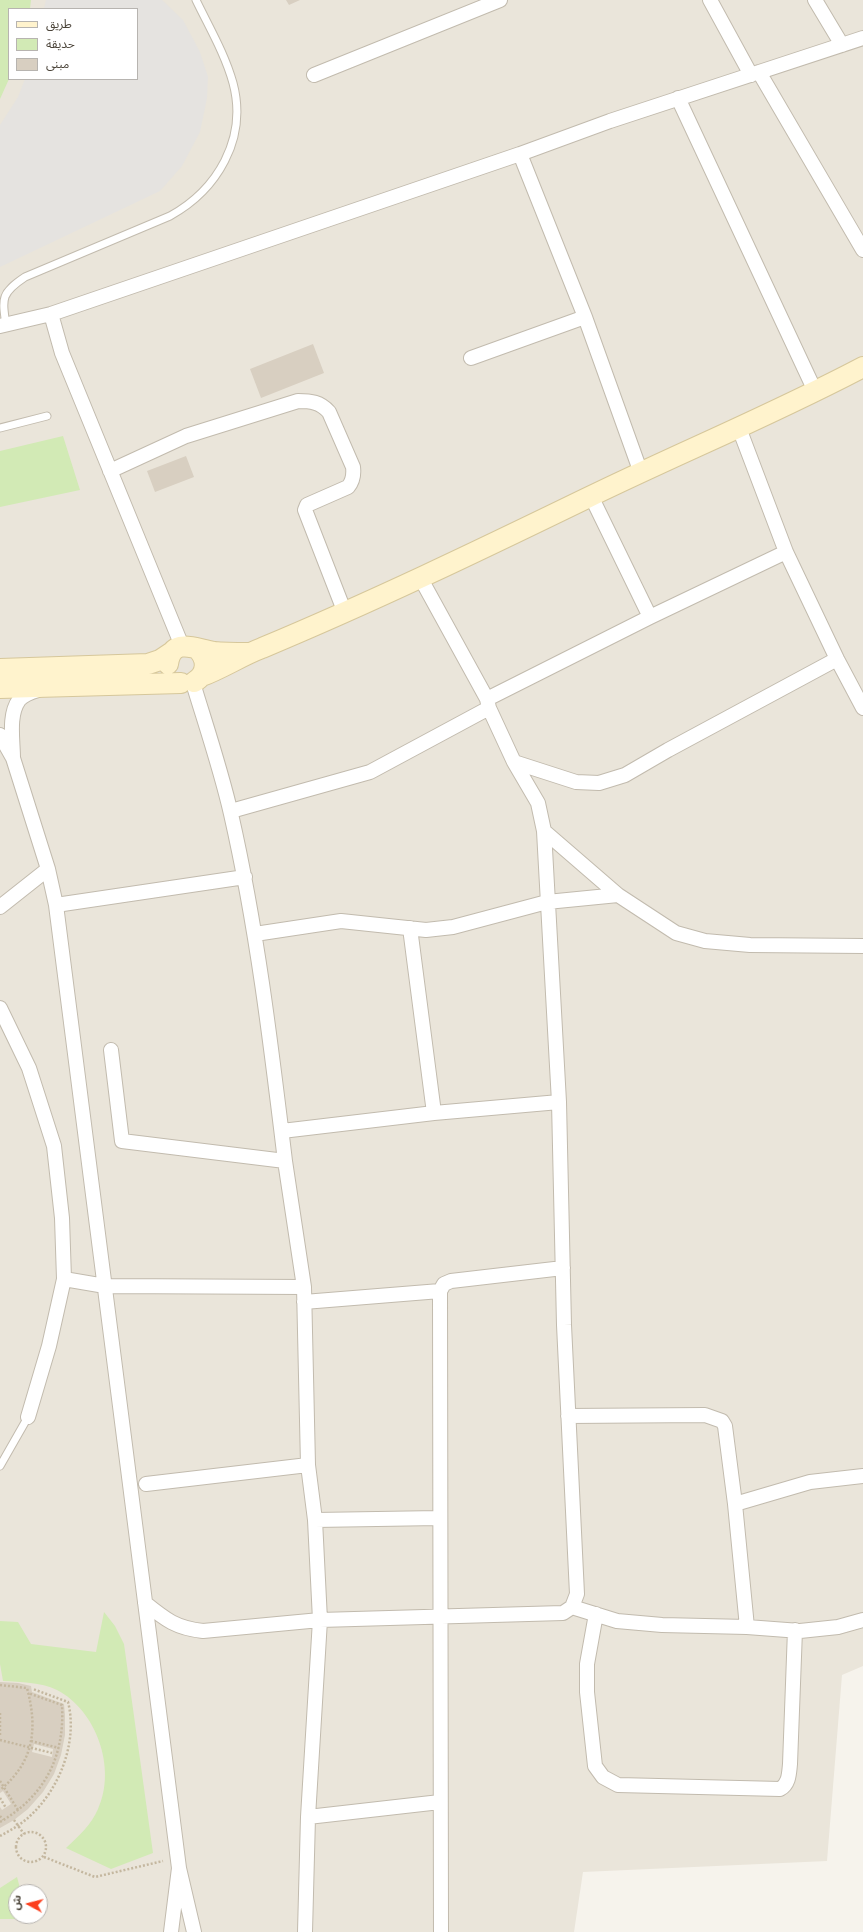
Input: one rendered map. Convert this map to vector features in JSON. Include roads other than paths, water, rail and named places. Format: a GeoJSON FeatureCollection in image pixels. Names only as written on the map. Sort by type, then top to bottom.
{"type":"FeatureCollection","features":[{"type":"Feature","properties":{"kind":"main road"},"geometry":{"type":"LineString","coordinates":[[0,688],[192,680],[227,666],[250,653],[421,579],[591,496],[739,428],[815,391],[861,372]]}},
{"type":"Feature","properties":{"kind":"main road"},"geometry":{"type":"LineString","coordinates":[[0,669],[148,664],[183,649],[223,653],[250,653]]}},
{"type":"Feature","properties":{"kind":"main road"},"geometry":{"type":"LineString","coordinates":[[183,649],[204,658],[206,664],[192,680],[175,680],[168,670],[169,657],[183,649]]}},
{"type":"Feature","properties":{"kind":"street"},"geometry":{"type":"LineString","coordinates":[[314,75],[500,0]]}},
{"type":"Feature","properties":{"kind":"street"},"geometry":{"type":"LineString","coordinates":[[710,0],[863,250]]}},
{"type":"Feature","properties":{"kind":"street"},"geometry":{"type":"LineString","coordinates":[[815,0],[842,45]]}},
{"type":"Feature","properties":{"kind":"street"},"geometry":{"type":"LineString","coordinates":[[3,326],[51,314],[520,154],[678,98],[863,38]]}},
{"type":"Feature","properties":{"kind":"street"},"geometry":{"type":"LineString","coordinates":[[678,98],[815,391]]}},
{"type":"Feature","properties":{"kind":"street"},"geometry":{"type":"LineString","coordinates":[[520,154],[585,317],[641,473]]}},
{"type":"Feature","properties":{"kind":"street"},"geometry":{"type":"LineString","coordinates":[[51,314],[62,353],[183,649]]}},
{"type":"Feature","properties":{"kind":"street"},"geometry":{"type":"LineString","coordinates":[[471,358],[585,317]]}},
{"type":"Feature","properties":{"kind":"street"},"geometry":{"type":"LineString","coordinates":[[110,471],[186,436],[298,401],[309,401],[324,407],[329,412],[353,467],[352,482],[348,487],[307,505],[304,510],[345,613]]}},
{"type":"Feature","properties":{"kind":"street"},"geometry":{"type":"LineString","coordinates":[[739,428],[786,552],[837,659],[863,708]]}},
{"type":"Feature","properties":{"kind":"street"},"geometry":{"type":"LineString","coordinates":[[591,496],[650,617]]}},
{"type":"Feature","properties":{"kind":"street"},"geometry":{"type":"LineString","coordinates":[[231,811],[370,772],[488,704],[650,617],[786,552]]}},
{"type":"Feature","properties":{"kind":"street"},"geometry":{"type":"LineString","coordinates":[[146,1603],[168,1622],[190,1630],[203,1631],[320,1620],[562,1613],[572,1607],[577,1594],[568,1416],[559,1102],[544,831],[538,803],[514,762],[488,704],[421,579]]}},
{"type":"Feature","properties":{"kind":"street"},"geometry":{"type":"LineString","coordinates":[[514,762],[576,782],[599,783],[625,775],[668,750],[837,659]]}},
{"type":"Feature","properties":{"kind":"street"},"geometry":{"type":"LineString","coordinates":[[192,680],[231,811],[245,877],[255,934],[285,1161],[304,1287],[308,1465],[315,1520],[320,1620],[308,1817],[306,1932]]}},
{"type":"Feature","properties":{"kind":"street"},"geometry":{"type":"LineString","coordinates":[[13,758],[14,710],[20,700],[27,694],[45,687]]}},
{"type":"Feature","properties":{"kind":"street"},"geometry":{"type":"LineString","coordinates":[[0,735],[13,758],[48,869],[56,905],[179,1863],[194,1932]]}},
{"type":"Feature","properties":{"kind":"street"},"geometry":{"type":"LineString","coordinates":[[544,831],[618,895],[676,933],[705,941],[750,944],[863,946]]}},
{"type":"Feature","properties":{"kind":"street"},"geometry":{"type":"LineString","coordinates":[[0,907],[48,869]]}},
{"type":"Feature","properties":{"kind":"street"},"geometry":{"type":"LineString","coordinates":[[56,905],[245,877]]}},
{"type":"Feature","properties":{"kind":"street"},"geometry":{"type":"LineString","coordinates":[[255,934],[341,921],[426,930],[453,928],[547,902],[618,895]]}},
{"type":"Feature","properties":{"kind":"street"},"geometry":{"type":"LineString","coordinates":[[410,928],[434,1113]]}},
{"type":"Feature","properties":{"kind":"street"},"geometry":{"type":"LineString","coordinates":[[0,1008],[6,1017],[29,1068],[54,1146],[62,1218],[64,1279],[49,1346],[28,1416]]}},
{"type":"Feature","properties":{"kind":"street"},"geometry":{"type":"LineString","coordinates":[[111,1050],[122,1141],[285,1161]]}},
{"type":"Feature","properties":{"kind":"street"},"geometry":{"type":"LineString","coordinates":[[282,1131],[434,1113],[559,1102]]}},
{"type":"Feature","properties":{"kind":"street"},"geometry":{"type":"LineString","coordinates":[[441,1932],[440,1802],[442,1616],[439,1518],[440,1292],[444,1284],[451,1281],[563,1268]]}},
{"type":"Feature","properties":{"kind":"street"},"geometry":{"type":"LineString","coordinates":[[64,1279],[105,1286],[304,1287]]}},
{"type":"Feature","properties":{"kind":"street"},"geometry":{"type":"LineString","coordinates":[[304,1302],[440,1292]]}},
{"type":"Feature","properties":{"kind":"street"},"geometry":{"type":"LineString","coordinates":[[568,1416],[705,1415],[722,1421],[725,1426],[735,1504],[747,1627]]}},
{"type":"Feature","properties":{"kind":"street"},"geometry":{"type":"LineString","coordinates":[[146,1484],[308,1465]]}},
{"type":"Feature","properties":{"kind":"street"},"geometry":{"type":"LineString","coordinates":[[735,1504],[810,1482],[863,1476]]}},
{"type":"Feature","properties":{"kind":"street"},"geometry":{"type":"LineString","coordinates":[[315,1520],[439,1518]]}},
{"type":"Feature","properties":{"kind":"street"},"geometry":{"type":"LineString","coordinates":[[572,1607],[616,1621],[662,1625],[795,1630],[838,1627],[863,1620]]}},
{"type":"Feature","properties":{"kind":"street"},"geometry":{"type":"LineString","coordinates":[[596,1614],[587,1664],[587,1692],[594,1766],[604,1777],[618,1785],[780,1789],[784,1787],[788,1781],[790,1764],[795,1630]]}},
{"type":"Feature","properties":{"kind":"street"},"geometry":{"type":"LineString","coordinates":[[308,1817],[440,1802]]}},
{"type":"Feature","properties":{"kind":"street"},"geometry":{"type":"LineString","coordinates":[[171,1932],[179,1863]]}},
{"type":"Feature","properties":{"kind":"lane"},"geometry":{"type":"LineString","coordinates":[[3,326],[4,296],[11,286],[25,277],[175,213],[199,197],[221,169],[234,137],[236,102],[234,85],[228,68],[196,0]]}},
{"type":"Feature","properties":{"kind":"lane"},"geometry":{"type":"LineString","coordinates":[[0,428],[47,416]]}},
{"type":"Feature","properties":{"kind":"lane"},"geometry":{"type":"LineString","coordinates":[[0,1466],[28,1416]]}}]}
